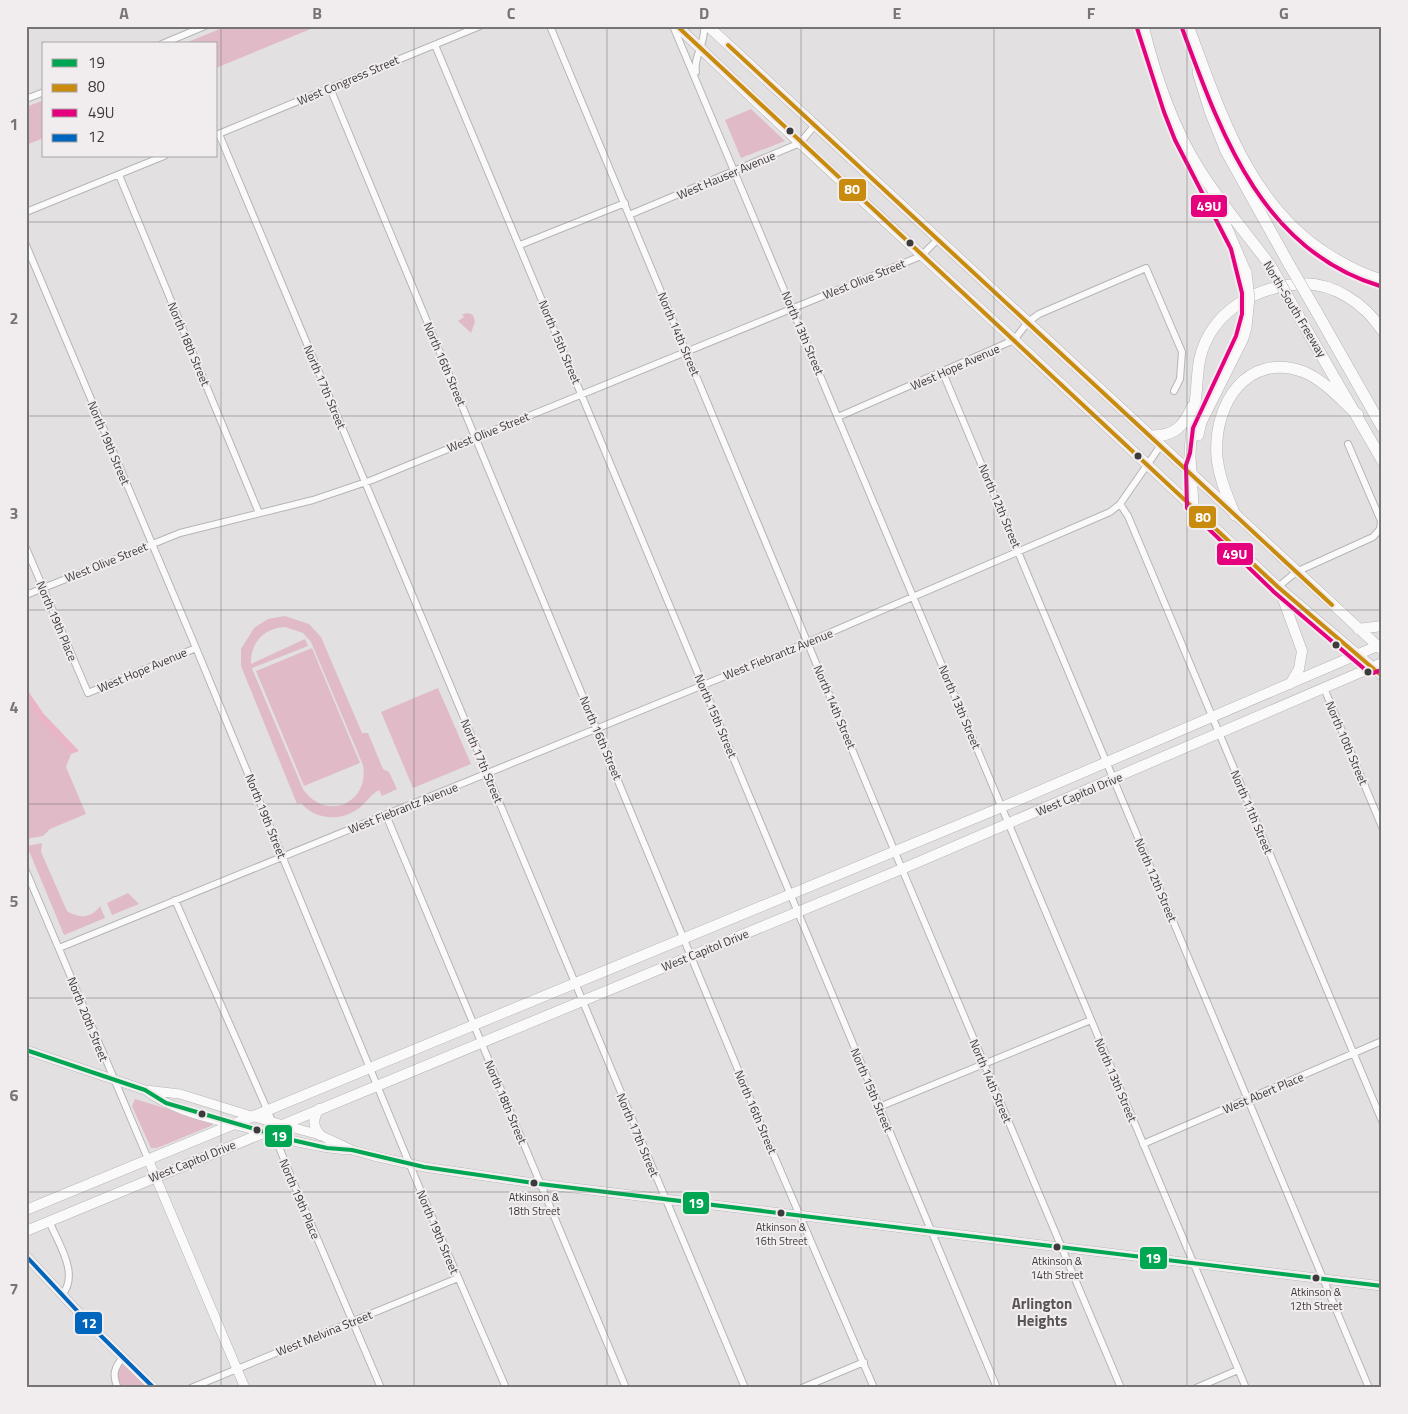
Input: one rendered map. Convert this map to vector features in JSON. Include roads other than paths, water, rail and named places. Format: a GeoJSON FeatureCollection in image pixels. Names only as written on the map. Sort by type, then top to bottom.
{"type":"FeatureCollection","features":[{"type":"Feature","properties":{"kind":"highway","name":"North-South Freeway"},"geometry":{"type":"LineString","coordinates":[[1143,26],[1153,66],[1182,138],[1199,168],[1270,265],[1358,415],[1382,460]]}},
{"type":"Feature","properties":{"kind":"highway","name":"North-South Freeway"},"geometry":{"type":"LineString","coordinates":[[1187,26],[1210,111],[1226,151],[1382,427]]}},
{"type":"Feature","properties":{"kind":"highway"},"geometry":{"type":"LineString","coordinates":[[1187,26],[1221,113],[1241,157],[1271,203],[1289,225],[1313,245],[1341,263],[1382,280]]}},
{"type":"Feature","properties":{"kind":"highway"},"geometry":{"type":"LineString","coordinates":[[1192,470],[1201,422],[1242,338],[1246,327],[1249,298],[1246,273],[1227,226],[1199,168]]}},
{"type":"Feature","properties":{"kind":"highway"},"geometry":{"type":"LineString","coordinates":[[1193,506],[1190,457],[1200,359],[1212,331],[1234,308],[1257,292],[1274,286],[1305,284],[1323,287],[1357,302],[1382,330]]}},
{"type":"Feature","properties":{"kind":"highway"},"geometry":{"type":"LineString","coordinates":[[1235,515],[1220,475],[1217,459],[1217,434],[1226,404],[1242,381],[1257,372],[1274,367],[1306,373],[1318,380],[1358,415]]}},
{"type":"Feature","properties":{"kind":"highway"},"geometry":{"type":"LineString","coordinates":[[1152,436],[1169,435],[1175,431],[1184,422],[1196,399]]}},
{"type":"Feature","properties":{"kind":"main road"},"geometry":{"type":"LineString","coordinates":[[675,26],[1278,587],[1358,654],[1377,665]]}},
{"type":"Feature","properties":{"kind":"main road"},"geometry":{"type":"LineString","coordinates":[[706,26],[1161,445],[1192,470],[1235,515],[1380,647]]}},
{"type":"Feature","properties":{"kind":"main road"},"geometry":{"type":"LineString","coordinates":[[1278,587],[1302,651],[1300,669],[1289,685]]}},
{"type":"Feature","properties":{"kind":"main road"},"geometry":{"type":"LineString","coordinates":[[1358,629],[1382,626]]}},
{"type":"Feature","properties":{"kind":"main road","name":"West Capitol Drive"},"geometry":{"type":"LineString","coordinates":[[26,1210],[1107,764],[1358,654],[1380,647]]}},
{"type":"Feature","properties":{"kind":"main road","name":"West Capitol Drive"},"geometry":{"type":"LineString","coordinates":[[26,1230],[902,869],[1114,780],[1377,665]]}},
{"type":"Feature","properties":{"kind":"main road"},"geometry":{"type":"LineString","coordinates":[[319,1109],[315,1114],[314,1123],[320,1135]]}},
{"type":"Feature","properties":{"kind":"street"},"geometry":{"type":"LineString","coordinates":[[167,42],[205,26]]}},
{"type":"Feature","properties":{"kind":"street","name":"West Congress Street"},"geometry":{"type":"LineString","coordinates":[[218,134],[480,26]]}},
{"type":"Feature","properties":{"kind":"street","name":"North 14th Street"},"geometry":{"type":"LineString","coordinates":[[550,26],[1121,1388]]}},
{"type":"Feature","properties":{"kind":"street","name":"North 13th Street"},"geometry":{"type":"LineString","coordinates":[[675,26],[1246,1388]]}},
{"type":"Feature","properties":{"kind":"street"},"geometry":{"type":"LineString","coordinates":[[697,81],[694,66],[701,49],[706,26]]}},
{"type":"Feature","properties":{"kind":"street","name":"North 15th Street"},"geometry":{"type":"LineString","coordinates":[[435,45],[998,1388]]}},
{"type":"Feature","properties":{"kind":"street","name":"North 16th Street"},"geometry":{"type":"LineString","coordinates":[[330,88],[596,729],[874,1388]]}},
{"type":"Feature","properties":{"kind":"street"},"geometry":{"type":"LineString","coordinates":[[26,99],[42,93]]}},
{"type":"Feature","properties":{"kind":"street","name":"West Hauser Avenue"},"geometry":{"type":"LineString","coordinates":[[629,214],[800,143],[815,126]]}},
{"type":"Feature","properties":{"kind":"street","name":"North 17th Street"},"geometry":{"type":"LineString","coordinates":[[218,134],[745,1388]]}},
{"type":"Feature","properties":{"kind":"street"},"geometry":{"type":"LineString","coordinates":[[26,212],[159,158]]}},
{"type":"Feature","properties":{"kind":"street","name":"North 18th Street"},"geometry":{"type":"LineString","coordinates":[[119,175],[258,512]]}},
{"type":"Feature","properties":{"kind":"street"},"geometry":{"type":"LineString","coordinates":[[520,245],[625,203]]}},
{"type":"Feature","properties":{"kind":"street","name":"West Olive Street"},"geometry":{"type":"LineString","coordinates":[[26,595],[152,543],[213,524],[313,500],[365,483],[921,256],[938,239]]}},
{"type":"Feature","properties":{"kind":"street","name":"North 19th Street"},"geometry":{"type":"LineString","coordinates":[[26,245],[410,1164],[506,1388]]}},
{"type":"Feature","properties":{"kind":"street","name":"West Hope Avenue"},"geometry":{"type":"LineString","coordinates":[[838,417],[1014,340],[1028,322],[1039,314],[1146,268],[1182,352],[1180,380],[1174,391]]}},
{"type":"Feature","properties":{"kind":"street","name":"North 12th Street"},"geometry":{"type":"LineString","coordinates":[[943,372],[1369,1388]]}},
{"type":"Feature","properties":{"kind":"street"},"geometry":{"type":"LineString","coordinates":[[1278,587],[1296,572],[1374,537],[1380,530],[1381,521],[1348,444]]}},
{"type":"Feature","properties":{"kind":"street","name":"West Fiebrantz Avenue"},"geometry":{"type":"LineString","coordinates":[[59,948],[808,642],[1110,512],[1120,504],[1161,445]]}},
{"type":"Feature","properties":{"kind":"street","name":"North 11th Street"},"geometry":{"type":"LineString","coordinates":[[1120,504],[1128,516],[1382,1121]]}},
{"type":"Feature","properties":{"kind":"street","name":"North 19th Place"},"geometry":{"type":"LineString","coordinates":[[26,548],[88,693]]}},
{"type":"Feature","properties":{"kind":"street","name":"West Hope Avenue"},"geometry":{"type":"LineString","coordinates":[[88,693],[196,648]]}},
{"type":"Feature","properties":{"kind":"street"},"geometry":{"type":"LineString","coordinates":[[1377,665],[1382,676]]}},
{"type":"Feature","properties":{"kind":"street","name":"North 10th Street"},"geometry":{"type":"LineString","coordinates":[[1324,688],[1382,827]]}},
{"type":"Feature","properties":{"kind":"street","name":"North 18th Street"},"geometry":{"type":"LineString","coordinates":[[386,815],[626,1388]]}},
{"type":"Feature","properties":{"kind":"street","name":"North 20th Street"},"geometry":{"type":"LineString","coordinates":[[26,871],[245,1388]]}},
{"type":"Feature","properties":{"kind":"street","name":"North 19th Place"},"geometry":{"type":"LineString","coordinates":[[175,900],[266,1110],[277,1128],[287,1168],[381,1388]]}},
{"type":"Feature","properties":{"kind":"street"},"geometry":{"type":"LineString","coordinates":[[879,1107],[1091,1020]]}},
{"type":"Feature","properties":{"kind":"street","name":"West Abert Place"},"geometry":{"type":"LineString","coordinates":[[1143,1144],[1382,1041]]}},
{"type":"Feature","properties":{"kind":"street"},"geometry":{"type":"LineString","coordinates":[[26,1050],[113,1078],[144,1090],[166,1104],[262,1132]]}},
{"type":"Feature","properties":{"kind":"street"},"geometry":{"type":"LineString","coordinates":[[144,1090],[180,1094],[251,1116],[327,1148],[352,1150],[410,1164],[540,1184],[1382,1286]]}},
{"type":"Feature","properties":{"kind":"street"},"geometry":{"type":"LineString","coordinates":[[277,1128],[320,1135],[352,1150]]}},
{"type":"Feature","properties":{"kind":"street"},"geometry":{"type":"LineString","coordinates":[[49,1222],[68,1266],[69,1288],[62,1295]]}},
{"type":"Feature","properties":{"kind":"street"},"geometry":{"type":"LineString","coordinates":[[26,1256],[154,1388]]}},
{"type":"Feature","properties":{"kind":"street","name":"West Melvina Street"},"geometry":{"type":"LineString","coordinates":[[191,1388],[458,1278]]}},
{"type":"Feature","properties":{"kind":"street"},"geometry":{"type":"LineString","coordinates":[[118,1388],[114,1374],[115,1367],[123,1357]]}},
{"type":"Feature","properties":{"kind":"street"},"geometry":{"type":"LineString","coordinates":[[802,1388],[864,1362]]}},
{"type":"Feature","properties":{"kind":"street"},"geometry":{"type":"LineString","coordinates":[[1196,1388],[1238,1370]]}},
{"type":"Feature","properties":{"kind":"place","name":"Atkinson & 18th Street"},"geometry":{"type":"Point","coordinates":[534,1183]}},
{"type":"Feature","properties":{"kind":"place","name":"Atkinson & 16th Street"},"geometry":{"type":"Point","coordinates":[781,1213]}},
{"type":"Feature","properties":{"kind":"place","name":"Atkinson & 14th Street"},"geometry":{"type":"Point","coordinates":[1057,1247]}},
{"type":"Feature","properties":{"kind":"place","name":"Atkinson & 12th Street"},"geometry":{"type":"Point","coordinates":[1316,1278]}},
{"type":"Feature","properties":{"kind":"district","name":"Arlington Heights"},"geometry":{"type":"Point","coordinates":[1042,1312]}}]}
